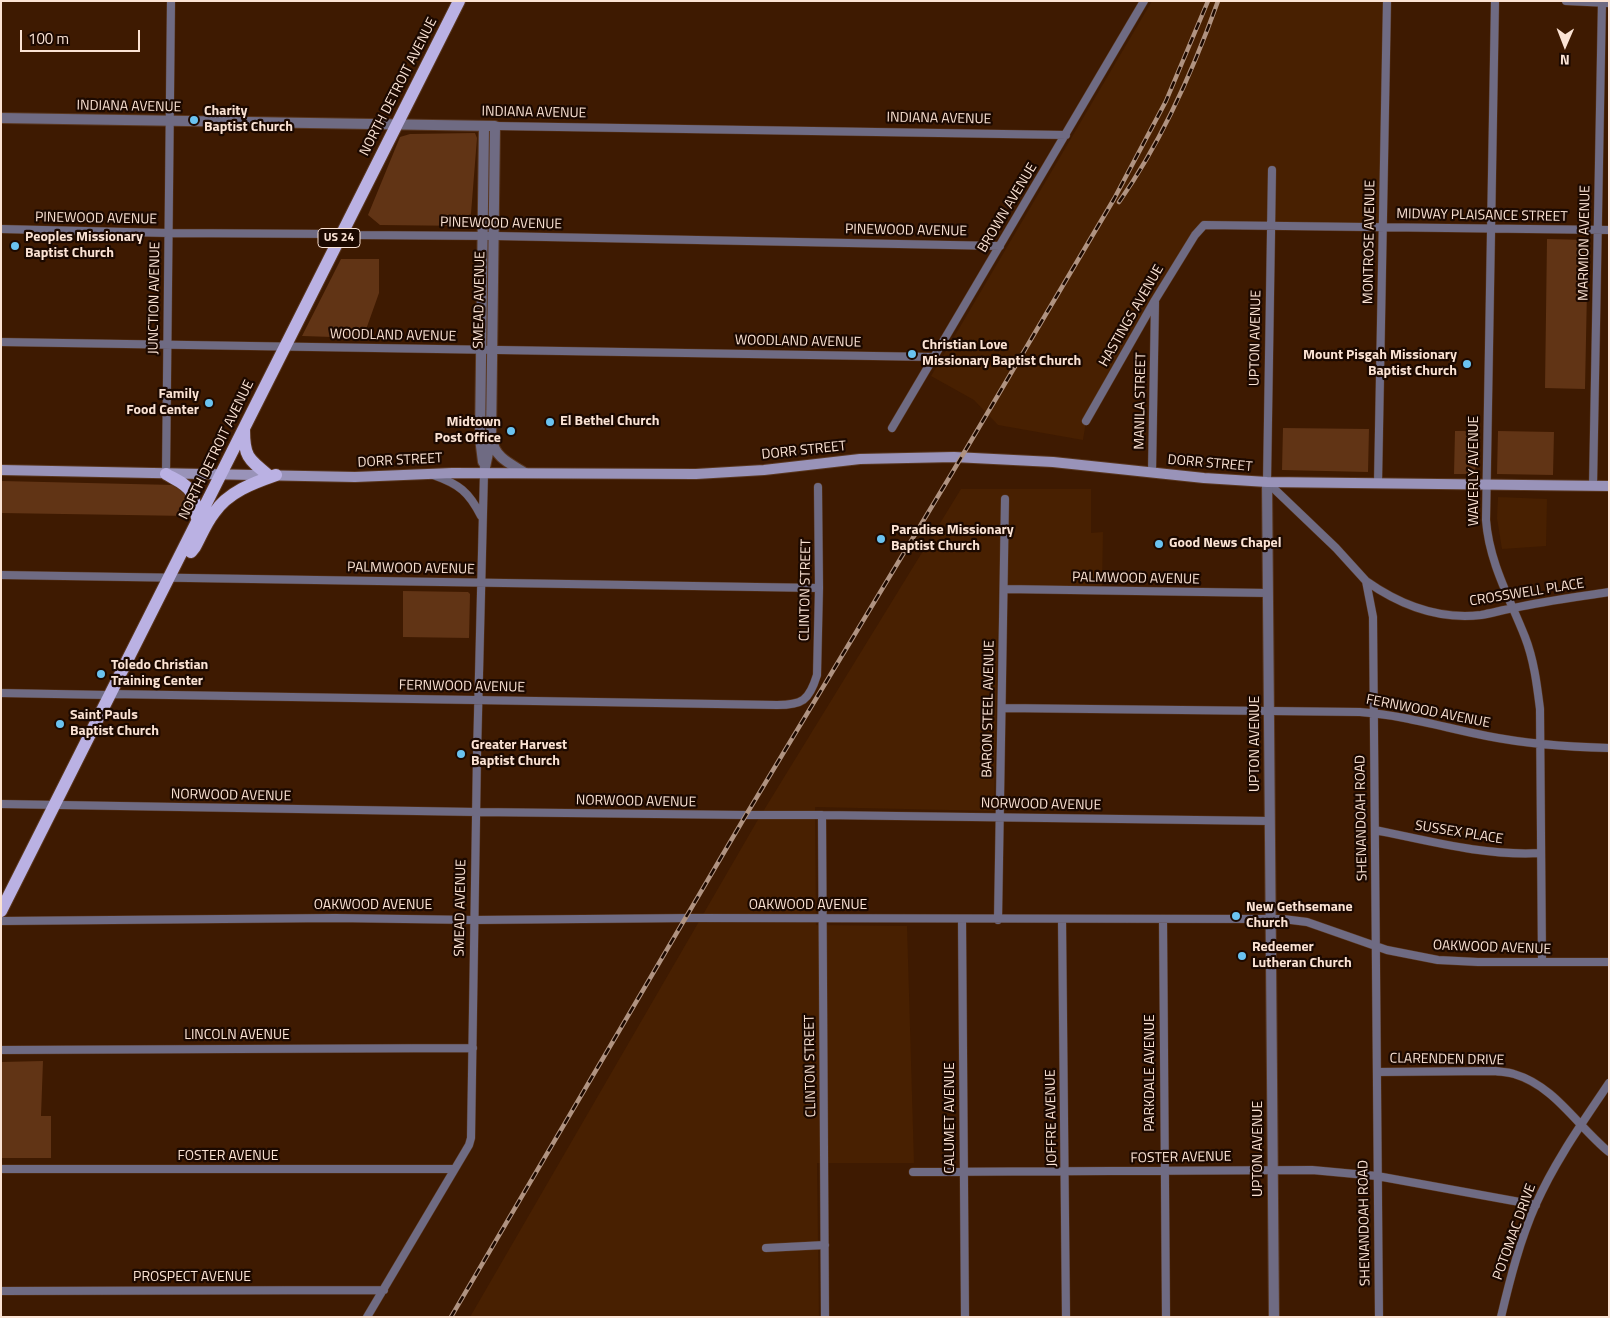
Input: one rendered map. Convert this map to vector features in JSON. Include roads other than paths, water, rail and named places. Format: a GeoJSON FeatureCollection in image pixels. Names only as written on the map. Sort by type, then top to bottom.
{"type":"FeatureCollection","features":[{"type":"Feature","properties":{"kind":"main road","name":"NORTH DETROIT AVENUE"},"geometry":{"type":"LineString","coordinates":[[1,911],[459,1]]}},
{"type":"Feature","properties":{"kind":"main road"},"geometry":{"type":"LineString","coordinates":[[171,575],[195,547],[214,513],[223,502],[231,495],[272,475],[248,457],[244,444],[244,427]]}},
{"type":"Feature","properties":{"kind":"main road","name":"DORR STREET"},"geometry":{"type":"LineString","coordinates":[[1,470],[220,476],[355,477],[484,472],[696,474],[764,470],[860,459],[954,457],[1053,462],[1204,478],[1267,482],[1609,486]]}},
{"type":"Feature","properties":{"kind":"main road"},"geometry":{"type":"LineString","coordinates":[[166,474],[188,488],[192,494],[198,522]]}},
{"type":"Feature","properties":{"kind":"street","name":"JUNCTION AVENUE"},"geometry":{"type":"LineString","coordinates":[[166,474],[171,1]]}},
{"type":"Feature","properties":{"kind":"street","name":"BROWN AVENUE"},"geometry":{"type":"LineString","coordinates":[[892,428],[1144,1]]}},
{"type":"Feature","properties":{"kind":"street","name":"MONTROSE AVENUE"},"geometry":{"type":"LineString","coordinates":[[1378,483],[1387,1]]}},
{"type":"Feature","properties":{"kind":"street","name":"WAVERLY AVENUE"},"geometry":{"type":"LineString","coordinates":[[1495,1],[1486,520],[1492,556],[1526,640],[1535,672],[1540,710],[1542,962]]}},
{"type":"Feature","properties":{"kind":"street"},"geometry":{"type":"LineString","coordinates":[[1566,1],[1604,2]]}},
{"type":"Feature","properties":{"kind":"street","name":"MARMION AVENUE"},"geometry":{"type":"LineString","coordinates":[[1593,486],[1604,2]]}},
{"type":"Feature","properties":{"kind":"street","name":"INDIANA AVENUE"},"geometry":{"type":"LineString","coordinates":[[1,118],[1066,135]]}},
{"type":"Feature","properties":{"kind":"street","name":"SMEAD AVENUE"},"geometry":{"type":"LineString","coordinates":[[367,1317],[469,1145],[471,1138],[478,700],[484,472],[480,438],[484,126]]}},
{"type":"Feature","properties":{"kind":"street","name":"SMEAD AVENUE"},"geometry":{"type":"LineString","coordinates":[[484,472],[492,439],[495,126]]}},
{"type":"Feature","properties":{"kind":"street","name":"UPTON AVENUE"},"geometry":{"type":"LineString","coordinates":[[1272,170],[1267,482],[1274,1317]]}},
{"type":"Feature","properties":{"kind":"street","name":"MIDWAY PLAISANCE STREET"},"geometry":{"type":"LineString","coordinates":[[1204,225],[1609,230]]}},
{"type":"Feature","properties":{"kind":"street","name":"HASTINGS AVENUE"},"geometry":{"type":"LineString","coordinates":[[1086,421],[1155,300],[1195,235],[1204,225]]}},
{"type":"Feature","properties":{"kind":"street","name":"PINEWOOD AVENUE"},"geometry":{"type":"LineString","coordinates":[[1,229],[1000,246]]}},
{"type":"Feature","properties":{"kind":"street","name":"MANILA STREET"},"geometry":{"type":"LineString","coordinates":[[1152,472],[1155,300]]}},
{"type":"Feature","properties":{"kind":"street","name":"WOODLAND AVENUE"},"geometry":{"type":"LineString","coordinates":[[1,342],[935,356]]}},
{"type":"Feature","properties":{"kind":"street"},"geometry":{"type":"LineString","coordinates":[[492,439],[500,456],[506,462],[525,473]]}},
{"type":"Feature","properties":{"kind":"street"},"geometry":{"type":"LineString","coordinates":[[429,474],[446,480],[463,490],[473,501],[482,519]]}},
{"type":"Feature","properties":{"kind":"street"},"geometry":{"type":"LineString","coordinates":[[1267,482],[1336,548],[1366,581]]}},
{"type":"Feature","properties":{"kind":"street","name":"CLINTON STREET"},"geometry":{"type":"LineString","coordinates":[[809,692],[817,676],[819,588],[818,487]]}},
{"type":"Feature","properties":{"kind":"street","name":"BARON STEEL AVENUE"},"geometry":{"type":"LineString","coordinates":[[998,920],[1006,499]]}},
{"type":"Feature","properties":{"kind":"street","name":"PALMWOOD AVENUE"},"geometry":{"type":"LineString","coordinates":[[1,576],[171,575],[481,583],[819,588]]}},
{"type":"Feature","properties":{"kind":"street","name":"CROSSWELL PLACE"},"geometry":{"type":"LineString","coordinates":[[1366,581],[1405,604],[1430,613],[1445,615],[1482,615],[1609,592]]}},
{"type":"Feature","properties":{"kind":"street","name":"SHENANDOAH ROAD"},"geometry":{"type":"LineString","coordinates":[[1366,581],[1373,617],[1379,1317]]}},
{"type":"Feature","properties":{"kind":"street","name":"PALMWOOD AVENUE"},"geometry":{"type":"LineString","coordinates":[[1004,589],[1268,593]]}},
{"type":"Feature","properties":{"kind":"street","name":"FERNWOOD AVENUE"},"geometry":{"type":"LineString","coordinates":[[1,693],[792,704],[802,701],[809,692]]}},
{"type":"Feature","properties":{"kind":"street","name":"FERNWOOD AVENUE"},"geometry":{"type":"LineString","coordinates":[[1002,708],[1270,712],[1337,711],[1373,713],[1490,737],[1609,748]]}},
{"type":"Feature","properties":{"kind":"street","name":"NORWOOD AVENUE"},"geometry":{"type":"LineString","coordinates":[[1,804],[746,816],[822,815],[1270,821]]}},
{"type":"Feature","properties":{"kind":"street","name":"CLINTON STREET"},"geometry":{"type":"LineString","coordinates":[[822,815],[826,1317]]}},
{"type":"Feature","properties":{"kind":"street","name":"SUSSEX PLACE"},"geometry":{"type":"LineString","coordinates":[[1375,830],[1493,852],[1514,854],[1540,853]]}},
{"type":"Feature","properties":{"kind":"street","name":"OAKWOOD AVENUE"},"geometry":{"type":"LineString","coordinates":[[1,921],[335,918],[474,920],[1271,919],[1307,922],[1376,946],[1417,957],[1450,961],[1609,962]]}},
{"type":"Feature","properties":{"kind":"street","name":"CALUMET AVENUE"},"geometry":{"type":"LineString","coordinates":[[962,920],[965,1317]]}},
{"type":"Feature","properties":{"kind":"street","name":"JOFFRE AVENUE"},"geometry":{"type":"LineString","coordinates":[[1062,920],[1066,1317]]}},
{"type":"Feature","properties":{"kind":"street","name":"PARKDALE AVENUE"},"geometry":{"type":"LineString","coordinates":[[1163,920],[1166,1317]]}},
{"type":"Feature","properties":{"kind":"street","name":"LINCOLN AVENUE"},"geometry":{"type":"LineString","coordinates":[[1,1050],[472,1048]]}},
{"type":"Feature","properties":{"kind":"street","name":"CLARENDEN DRIVE"},"geometry":{"type":"LineString","coordinates":[[1376,1072],[1495,1071],[1514,1073],[1537,1084],[1556,1098],[1609,1152]]}},
{"type":"Feature","properties":{"kind":"street","name":"POTOMAC DRIVE"},"geometry":{"type":"LineString","coordinates":[[1501,1317],[1513,1268],[1546,1183],[1609,1083]]}},
{"type":"Feature","properties":{"kind":"street","name":"FOSTER AVENUE"},"geometry":{"type":"LineString","coordinates":[[1,1169],[454,1169]]}},
{"type":"Feature","properties":{"kind":"street","name":"FOSTER AVENUE"},"geometry":{"type":"LineString","coordinates":[[913,1172],[1312,1170],[1377,1176],[1536,1205]]}},
{"type":"Feature","properties":{"kind":"street"},"geometry":{"type":"LineString","coordinates":[[766,1248],[825,1245]]}},
{"type":"Feature","properties":{"kind":"street","name":"PROSPECT AVENUE"},"geometry":{"type":"LineString","coordinates":[[1,1291],[384,1290]]}},
{"type":"Feature","properties":{"kind":"railway"},"geometry":{"type":"LineString","coordinates":[[451,1317],[746,815],[1114,199],[1166,101],[1208,1]]}},
{"type":"Feature","properties":{"kind":"railway"},"geometry":{"type":"LineString","coordinates":[[1119,202],[1135,179],[1163,130],[1187,79],[1218,1]]}},
{"type":"Feature","properties":{"kind":"place","name":"Charity Baptist Church"},"geometry":{"type":"Point","coordinates":[194,120]}},
{"type":"Feature","properties":{"kind":"place","name":"Peoples Missionary Baptist Church"},"geometry":{"type":"Point","coordinates":[15,246]}},
{"type":"Feature","properties":{"kind":"place","name":"Christian Love Missionary Baptist Church"},"geometry":{"type":"Point","coordinates":[912,354]}},
{"type":"Feature","properties":{"kind":"place","name":"Mount Pisgah Missionary Baptist Church"},"geometry":{"type":"Point","coordinates":[1467,364]}},
{"type":"Feature","properties":{"kind":"place","name":"Family Food Center"},"geometry":{"type":"Point","coordinates":[209,403]}},
{"type":"Feature","properties":{"kind":"place","name":"El Bethel Church"},"geometry":{"type":"Point","coordinates":[550,422]}},
{"type":"Feature","properties":{"kind":"place","name":"Midtown Post Office"},"geometry":{"type":"Point","coordinates":[511,431]}},
{"type":"Feature","properties":{"kind":"place","name":"Paradise Missionary Baptist Church"},"geometry":{"type":"Point","coordinates":[881,539]}},
{"type":"Feature","properties":{"kind":"place","name":"Good News Chapel"},"geometry":{"type":"Point","coordinates":[1159,544]}},
{"type":"Feature","properties":{"kind":"place","name":"Toledo Christian Training Center"},"geometry":{"type":"Point","coordinates":[101,674]}},
{"type":"Feature","properties":{"kind":"place","name":"Saint Pauls Baptist Church"},"geometry":{"type":"Point","coordinates":[60,724]}},
{"type":"Feature","properties":{"kind":"place","name":"Greater Harvest Baptist Church"},"geometry":{"type":"Point","coordinates":[461,754]}},
{"type":"Feature","properties":{"kind":"place","name":"New Gethsemane Church"},"geometry":{"type":"Point","coordinates":[1236,916]}},
{"type":"Feature","properties":{"kind":"place","name":"Redeemer Lutheran Church"},"geometry":{"type":"Point","coordinates":[1242,956]}}]}
